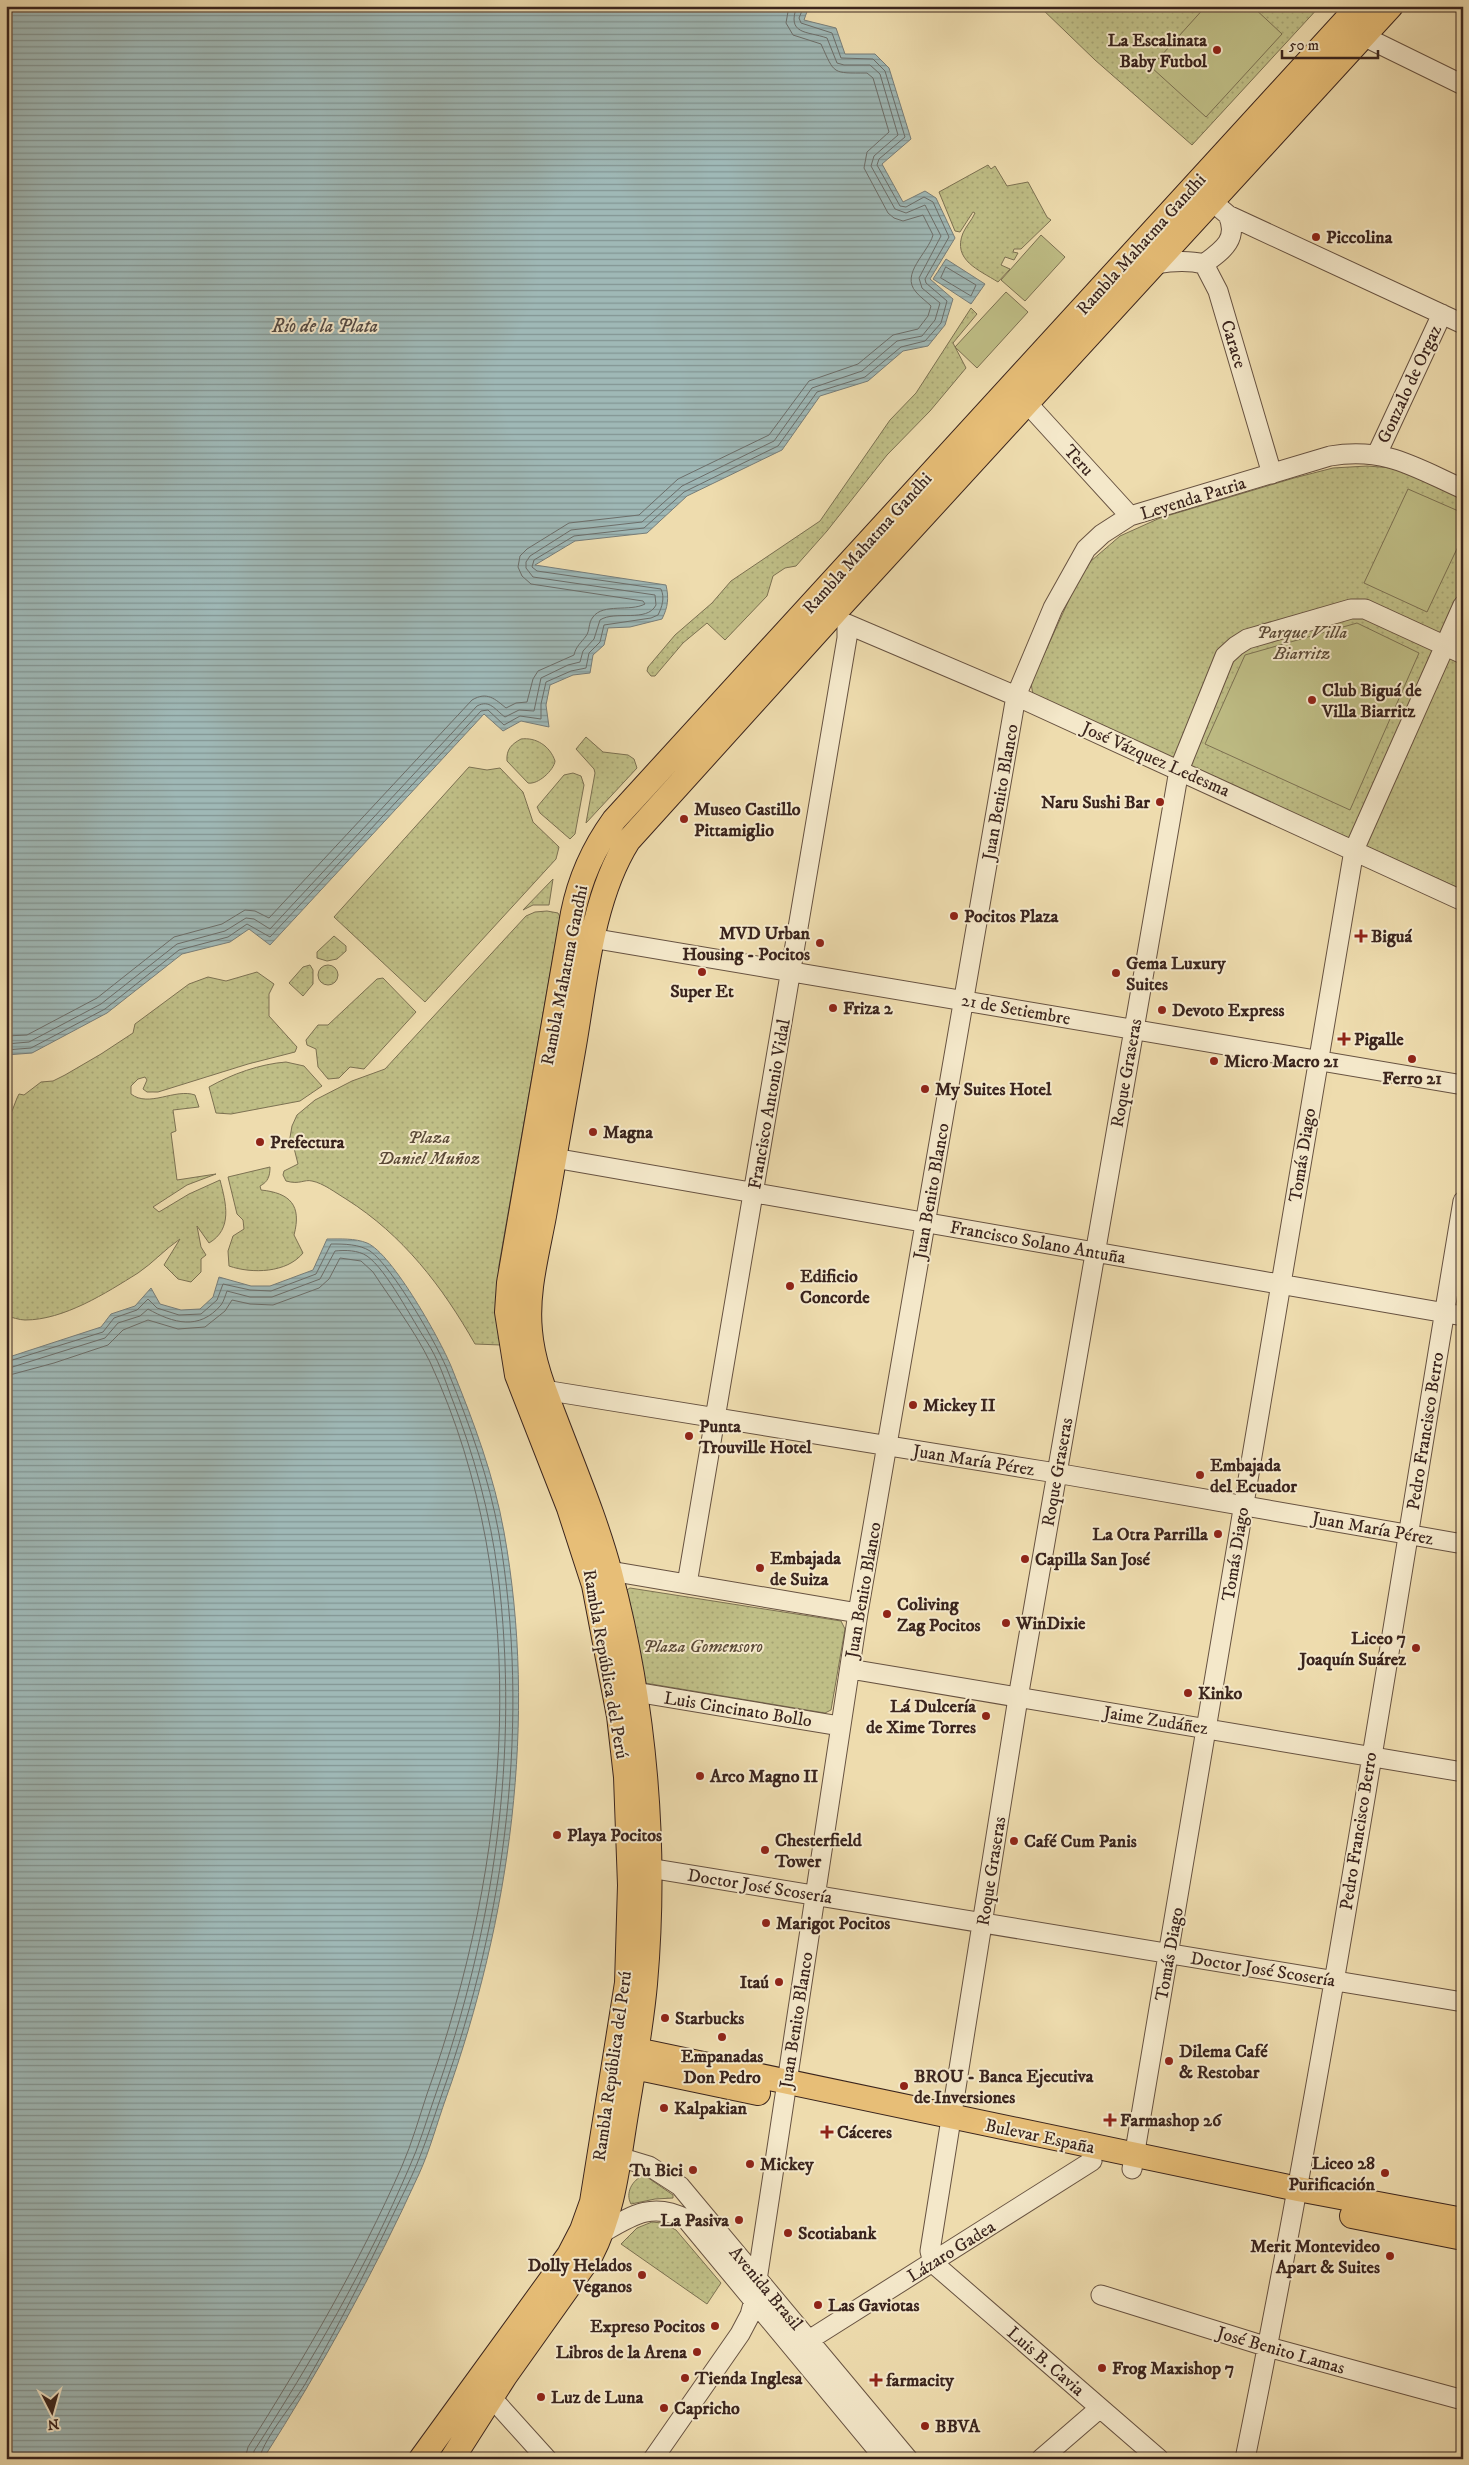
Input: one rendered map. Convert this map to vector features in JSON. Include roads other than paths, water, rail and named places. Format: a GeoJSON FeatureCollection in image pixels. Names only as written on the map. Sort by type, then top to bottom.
{"type":"FeatureCollection","features":[{"type":"Feature","properties":{"kind":"main road","name":"Rambla Mahatma Gandhi"},"geometry":{"type":"LineString","coordinates":[[530,1160],[570,935],[583,875],[596,847],[614,820],[945,457],[1211,201],[1359,6]]}},
{"type":"Feature","properties":{"kind":"main road"},"geometry":{"type":"LineString","coordinates":[[1363,36],[1363,22],[1375,6]]}},
{"type":"Feature","properties":{"kind":"main road","name":"Rambla Mahatma Gandhi"},"geometry":{"type":"LineString","coordinates":[[554,1158],[594,938],[606,884],[628,841],[841,617],[1027,403],[1391,6]]}},
{"type":"Feature","properties":{"kind":"main road"},"geometry":{"type":"LineString","coordinates":[[841,617],[834,604],[837,593],[928,492],[945,457]]}},
{"type":"Feature","properties":{"kind":"main road"},"geometry":{"type":"LineString","coordinates":[[554,1158],[548,1151],[545,1142],[563,1034],[558,1001]]}},
{"type":"Feature","properties":{"kind":"main road","name":"Rambla República del Perú"},"geometry":{"type":"LineString","coordinates":[[421,2459],[576,2244],[610,2153],[645,1984],[649,1868],[646,1776],[635,1692],[610,1571],[591,1511],[544,1390],[532,1348],[529,1307],[554,1158]]}},
{"type":"Feature","properties":{"kind":"main road","name":"Rambla República del Perú"},"geometry":{"type":"LineString","coordinates":[[530,1160],[509,1283],[508,1323],[517,1376],[569,1508],[594,1585],[619,1716],[626,1777],[630,1885],[626,1983],[630,2054]]}},
{"type":"Feature","properties":{"kind":"main road","name":"Bulevar España"},"geometry":{"type":"LineString","coordinates":[[630,2054],[786,2090],[1296,2197],[1463,2238]]}},
{"type":"Feature","properties":{"kind":"main road","name":"Bulevar España"},"geometry":{"type":"LineString","coordinates":[[949,2124],[1092,2161],[1133,2162]]}},
{"type":"Feature","properties":{"kind":"main road","name":"Rambla República del Perú"},"geometry":{"type":"LineString","coordinates":[[452,2459],[491,2397],[591,2255],[602,2233],[611,2200],[610,2153]]}},
{"type":"Feature","properties":{"kind":"main road","name":"Bulevar España"},"geometry":{"type":"LineString","coordinates":[[1296,2197],[1463,2220]]}},
{"type":"Feature","properties":{"kind":"street"},"geometry":{"type":"LineString","coordinates":[[1363,36],[1463,85]]}},
{"type":"Feature","properties":{"kind":"street"},"geometry":{"type":"LineString","coordinates":[[1156,264],[1185,261],[1204,264],[1218,254],[1233,234],[1233,226],[1211,201]]}},
{"type":"Feature","properties":{"kind":"street"},"geometry":{"type":"LineString","coordinates":[[1211,201],[1463,324]]}},
{"type":"Feature","properties":{"kind":"street","name":"Carace"},"geometry":{"type":"LineString","coordinates":[[1204,264],[1218,291],[1272,474]]}},
{"type":"Feature","properties":{"kind":"street","name":"Gonzalo de Orgaz"},"geometry":{"type":"LineString","coordinates":[[1377,454],[1442,314]]}},
{"type":"Feature","properties":{"kind":"street","name":"Teru"},"geometry":{"type":"LineString","coordinates":[[1027,403],[1130,516]]}},
{"type":"Feature","properties":{"kind":"street","name":"Leyenda Patria"},"geometry":{"type":"LineString","coordinates":[[1016,696],[1052,608],[1086,548],[1102,534],[1130,516],[1330,456],[1350,453],[1377,454],[1398,459],[1463,490]]}},
{"type":"Feature","properties":{"kind":"street","name":"Tomás Diago"},"geometry":{"type":"LineString","coordinates":[[1133,2162],[1354,850],[1463,605]]}},
{"type":"Feature","properties":{"kind":"street","name":"Roque Graseras"},"geometry":{"type":"LineString","coordinates":[[933,2263],[930,2241],[1018,1698],[1178,770],[1225,656],[1247,639],[1334,613],[1351,609],[1366,609],[1463,654]]}},
{"type":"Feature","properties":{"kind":"street","name":"José Vázquez Ledesma"},"geometry":{"type":"LineString","coordinates":[[841,617],[1463,901]]}},
{"type":"Feature","properties":{"kind":"street","name":"Francisco Antonio Vidal"},"geometry":{"type":"LineString","coordinates":[[687,1584],[847,638],[841,617]]}},
{"type":"Feature","properties":{"kind":"street","name":"Juan Benito Blanco"},"geometry":{"type":"LineString","coordinates":[[653,2459],[740,2334],[750,2315],[754,2300],[858,1613],[1016,696]]}},
{"type":"Feature","properties":{"kind":"street","name":"21 de Setiembre"},"geometry":{"type":"LineString","coordinates":[[570,935],[791,970],[1463,1085]]}},
{"type":"Feature","properties":{"kind":"street","name":"Francisco Solano Antuña"},"geometry":{"type":"LineString","coordinates":[[554,1158],[1463,1316]]}},
{"type":"Feature","properties":{"kind":"street","name":"Pedro Francisco Berro"},"geometry":{"type":"LineString","coordinates":[[1246,2459],[1296,2197],[1409,1535],[1463,1201]]}},
{"type":"Feature","properties":{"kind":"street","name":"Juan María Pérez"},"geometry":{"type":"LineString","coordinates":[[544,1390],[1056,1473],[1463,1544]]}},
{"type":"Feature","properties":{"kind":"street"},"geometry":{"type":"LineString","coordinates":[[610,1571],[858,1613]]}},
{"type":"Feature","properties":{"kind":"street","name":"Jaime Zudáñez"},"geometry":{"type":"LineString","coordinates":[[850,1669],[1371,1755],[1463,1772]]}},
{"type":"Feature","properties":{"kind":"street","name":"Luis Cincinato Bollo"},"geometry":{"type":"LineString","coordinates":[[635,1692],[840,1726]]}},
{"type":"Feature","properties":{"kind":"street","name":"Doctor José Scosería"},"geometry":{"type":"LineString","coordinates":[[649,1868],[1463,2002]]}},
{"type":"Feature","properties":{"kind":"street","name":"Avenida Brasil"},"geometry":{"type":"LineString","coordinates":[[610,2153],[649,2166],[680,2186],[908,2459]]}},
{"type":"Feature","properties":{"kind":"street","name":"Lázaro Gadea"},"geometry":{"type":"LineString","coordinates":[[809,2340],[1092,2161]]}},
{"type":"Feature","properties":{"kind":"street","name":"Avenida Brasil"},"geometry":{"type":"LineString","coordinates":[[602,2233],[644,2212],[662,2210],[678,2215],[694,2228],[884,2459]]}},
{"type":"Feature","properties":{"kind":"street","name":"Luis B. Cavia"},"geometry":{"type":"LineString","coordinates":[[933,2263],[1159,2459]]}},
{"type":"Feature","properties":{"kind":"street","name":"José Benito Lamas"},"geometry":{"type":"LineString","coordinates":[[1100,2295],[1268,2347],[1463,2400]]}},
{"type":"Feature","properties":{"kind":"street"},"geometry":{"type":"LineString","coordinates":[[491,2397],[547,2459]]}},
{"type":"Feature","properties":{"kind":"street"},"geometry":{"type":"LineString","coordinates":[[1041,2459],[1100,2408]]}},
{"type":"Feature","properties":{"kind":"street"},"geometry":{"type":"LineString","coordinates":[[884,2459],[894,2442]]}},
{"type":"Feature","properties":{"kind":"water","name":"Río de la Plata"},"geometry":{"type":"Polygon","coordinates":[[[6,6],[809,6],[804,20],[836,28],[845,54],[875,54],[889,68],[911,139],[882,164],[903,202],[925,191],[936,198],[955,238],[930,279],[953,299],[945,325],[928,346],[903,351],[868,381],[820,396],[782,450],[687,496],[647,533],[575,541],[535,565],[666,585],[667,594],[667,606],[662,619],[630,627],[608,628],[604,645],[593,655],[590,673],[573,675],[550,685],[546,705],[549,727],[521,721],[503,731],[484,714],[270,945],[249,929],[230,942],[182,954],[107,1013],[32,1053],[6,1055],[6,6]]]}},
{"type":"Feature","properties":{"kind":"water"},"geometry":{"type":"Polygon","coordinates":[[[946,259],[985,284],[971,304],[933,279],[946,259]]]}},
{"type":"Feature","properties":{"kind":"water"},"geometry":{"type":"Polygon","coordinates":[[[327,1239],[358,1240],[367,1243],[390,1263],[416,1301],[439,1341],[453,1371],[483,1450],[500,1511],[514,1603],[518,1675],[517,1747],[512,1818],[501,1890],[487,1960],[468,2030],[419,2174],[384,2248],[346,2320],[306,2390],[263,2459],[6,2459],[6,1358],[101,1327],[111,1314],[135,1306],[151,1288],[160,1304],[181,1310],[200,1309],[213,1297],[219,1277],[251,1286],[270,1286],[313,1270],[327,1239]]]}},
{"type":"Feature","properties":{"kind":"place","name":"La Escalinata Baby Futbol"},"geometry":{"type":"Point","coordinates":[1217,50]}},
{"type":"Feature","properties":{"kind":"place","name":"Piccolina"},"geometry":{"type":"Point","coordinates":[1316,237]}},
{"type":"Feature","properties":{"kind":"place","name":"Club Biguá de Villa Biarritz"},"geometry":{"type":"Point","coordinates":[1312,700]}},
{"type":"Feature","properties":{"kind":"place","name":"Naru Sushi Bar"},"geometry":{"type":"Point","coordinates":[1160,802]}},
{"type":"Feature","properties":{"kind":"place","name":"Museo Castillo Pittamiglio"},"geometry":{"type":"Point","coordinates":[684,819]}},
{"type":"Feature","properties":{"kind":"place","name":"Pocitos Plaza"},"geometry":{"type":"Point","coordinates":[954,916]}},
{"type":"Feature","properties":{"kind":"place","name":"Biguá"},"geometry":{"type":"Point","coordinates":[1361,936]}},
{"type":"Feature","properties":{"kind":"place","name":"MVD Urban Housing - Pocitos"},"geometry":{"type":"Point","coordinates":[820,943]}},
{"type":"Feature","properties":{"kind":"place","name":"Super Et"},"geometry":{"type":"Point","coordinates":[702,972]}},
{"type":"Feature","properties":{"kind":"place","name":"Gema Luxury Suites"},"geometry":{"type":"Point","coordinates":[1116,973]}},
{"type":"Feature","properties":{"kind":"place","name":"Friza 2"},"geometry":{"type":"Point","coordinates":[833,1008]}},
{"type":"Feature","properties":{"kind":"place","name":"Devoto Express"},"geometry":{"type":"Point","coordinates":[1162,1010]}},
{"type":"Feature","properties":{"kind":"place","name":"Pigalle"},"geometry":{"type":"Point","coordinates":[1344,1039]}},
{"type":"Feature","properties":{"kind":"place","name":"Ferro 21"},"geometry":{"type":"Point","coordinates":[1412,1059]}},
{"type":"Feature","properties":{"kind":"place","name":"Micro Macro 21"},"geometry":{"type":"Point","coordinates":[1214,1061]}},
{"type":"Feature","properties":{"kind":"place","name":"My Suites Hotel"},"geometry":{"type":"Point","coordinates":[925,1089]}},
{"type":"Feature","properties":{"kind":"place","name":"Magna"},"geometry":{"type":"Point","coordinates":[593,1132]}},
{"type":"Feature","properties":{"kind":"place","name":"Prefectura"},"geometry":{"type":"Point","coordinates":[260,1142]}},
{"type":"Feature","properties":{"kind":"place","name":"Edificio Concorde"},"geometry":{"type":"Point","coordinates":[790,1286]}},
{"type":"Feature","properties":{"kind":"place","name":"Mickey II"},"geometry":{"type":"Point","coordinates":[913,1405]}},
{"type":"Feature","properties":{"kind":"place","name":"Punta Trouville Hotel"},"geometry":{"type":"Point","coordinates":[689,1436]}},
{"type":"Feature","properties":{"kind":"place","name":"Embajada del Ecuador"},"geometry":{"type":"Point","coordinates":[1200,1475]}},
{"type":"Feature","properties":{"kind":"place","name":"La Otra Parrilla"},"geometry":{"type":"Point","coordinates":[1218,1534]}},
{"type":"Feature","properties":{"kind":"place","name":"Capilla San José"},"geometry":{"type":"Point","coordinates":[1025,1559]}},
{"type":"Feature","properties":{"kind":"place","name":"Embajada de Suiza"},"geometry":{"type":"Point","coordinates":[760,1568]}},
{"type":"Feature","properties":{"kind":"place","name":"Coliving Zag Pocitos"},"geometry":{"type":"Point","coordinates":[887,1614]}},
{"type":"Feature","properties":{"kind":"place","name":"WinDixie"},"geometry":{"type":"Point","coordinates":[1006,1623]}},
{"type":"Feature","properties":{"kind":"place","name":"Liceo 7 Joaquín Suárez"},"geometry":{"type":"Point","coordinates":[1416,1648]}},
{"type":"Feature","properties":{"kind":"place","name":"Kinko"},"geometry":{"type":"Point","coordinates":[1188,1693]}},
{"type":"Feature","properties":{"kind":"place","name":"Lá Dulcería de Xime Torres"},"geometry":{"type":"Point","coordinates":[986,1716]}},
{"type":"Feature","properties":{"kind":"place","name":"Arco Magno II"},"geometry":{"type":"Point","coordinates":[700,1776]}},
{"type":"Feature","properties":{"kind":"place","name":"Playa Pocitos"},"geometry":{"type":"Point","coordinates":[557,1835]}},
{"type":"Feature","properties":{"kind":"place","name":"Café Cum Panis"},"geometry":{"type":"Point","coordinates":[1014,1841]}},
{"type":"Feature","properties":{"kind":"place","name":"Chesterfield Tower"},"geometry":{"type":"Point","coordinates":[765,1850]}},
{"type":"Feature","properties":{"kind":"place","name":"Marigot Pocitos"},"geometry":{"type":"Point","coordinates":[766,1923]}},
{"type":"Feature","properties":{"kind":"place","name":"Itaú"},"geometry":{"type":"Point","coordinates":[779,1982]}},
{"type":"Feature","properties":{"kind":"place","name":"Starbucks"},"geometry":{"type":"Point","coordinates":[665,2018]}},
{"type":"Feature","properties":{"kind":"place","name":"Empanadas Don Pedro"},"geometry":{"type":"Point","coordinates":[722,2037]}},
{"type":"Feature","properties":{"kind":"place","name":"Dilema Café & Restobar"},"geometry":{"type":"Point","coordinates":[1169,2061]}},
{"type":"Feature","properties":{"kind":"place","name":"BROU - Banca Ejecutiva de Inversiones"},"geometry":{"type":"Point","coordinates":[904,2086]}},
{"type":"Feature","properties":{"kind":"place","name":"Kalpakian"},"geometry":{"type":"Point","coordinates":[664,2108]}},
{"type":"Feature","properties":{"kind":"place","name":"Farmashop 26"},"geometry":{"type":"Point","coordinates":[1110,2120]}},
{"type":"Feature","properties":{"kind":"place","name":"Cáceres"},"geometry":{"type":"Point","coordinates":[827,2132]}},
{"type":"Feature","properties":{"kind":"place","name":"Mickey"},"geometry":{"type":"Point","coordinates":[750,2164]}},
{"type":"Feature","properties":{"kind":"place","name":"Tu Bici"},"geometry":{"type":"Point","coordinates":[693,2170]}},
{"type":"Feature","properties":{"kind":"place","name":"Liceo 28 Purificación"},"geometry":{"type":"Point","coordinates":[1385,2173]}},
{"type":"Feature","properties":{"kind":"place","name":"La Pasiva"},"geometry":{"type":"Point","coordinates":[739,2220]}},
{"type":"Feature","properties":{"kind":"place","name":"Scotiabank"},"geometry":{"type":"Point","coordinates":[788,2233]}},
{"type":"Feature","properties":{"kind":"place","name":"Merit Montevideo Apart & Suites"},"geometry":{"type":"Point","coordinates":[1390,2256]}},
{"type":"Feature","properties":{"kind":"place","name":"Dolly Helados Veganos"},"geometry":{"type":"Point","coordinates":[642,2275]}},
{"type":"Feature","properties":{"kind":"place","name":"Las Gaviotas"},"geometry":{"type":"Point","coordinates":[818,2305]}},
{"type":"Feature","properties":{"kind":"place","name":"Expreso Pocitos"},"geometry":{"type":"Point","coordinates":[715,2326]}},
{"type":"Feature","properties":{"kind":"place","name":"Libros de la Arena"},"geometry":{"type":"Point","coordinates":[697,2352]}},
{"type":"Feature","properties":{"kind":"place","name":"Frog Maxishop 7"},"geometry":{"type":"Point","coordinates":[1102,2368]}},
{"type":"Feature","properties":{"kind":"place","name":"Tienda Inglesa"},"geometry":{"type":"Point","coordinates":[685,2378]}},
{"type":"Feature","properties":{"kind":"place","name":"farmacity"},"geometry":{"type":"Point","coordinates":[876,2380]}},
{"type":"Feature","properties":{"kind":"place","name":"Luz de Luna"},"geometry":{"type":"Point","coordinates":[541,2397]}},
{"type":"Feature","properties":{"kind":"place","name":"Capricho"},"geometry":{"type":"Point","coordinates":[664,2408]}},
{"type":"Feature","properties":{"kind":"place","name":"BBVA"},"geometry":{"type":"Point","coordinates":[925,2426]}},
{"type":"Feature","properties":{"kind":"park label","name":"Parque Villa Biarritz"},"geometry":{"type":"Point","coordinates":[1302,642]}},
{"type":"Feature","properties":{"kind":"park label","name":"Plaza Daniel Muñoz"},"geometry":{"type":"Point","coordinates":[429,1147]}},
{"type":"Feature","properties":{"kind":"park label","name":"Plaza Gomensoro"},"geometry":{"type":"Point","coordinates":[703,1646]}}]}
